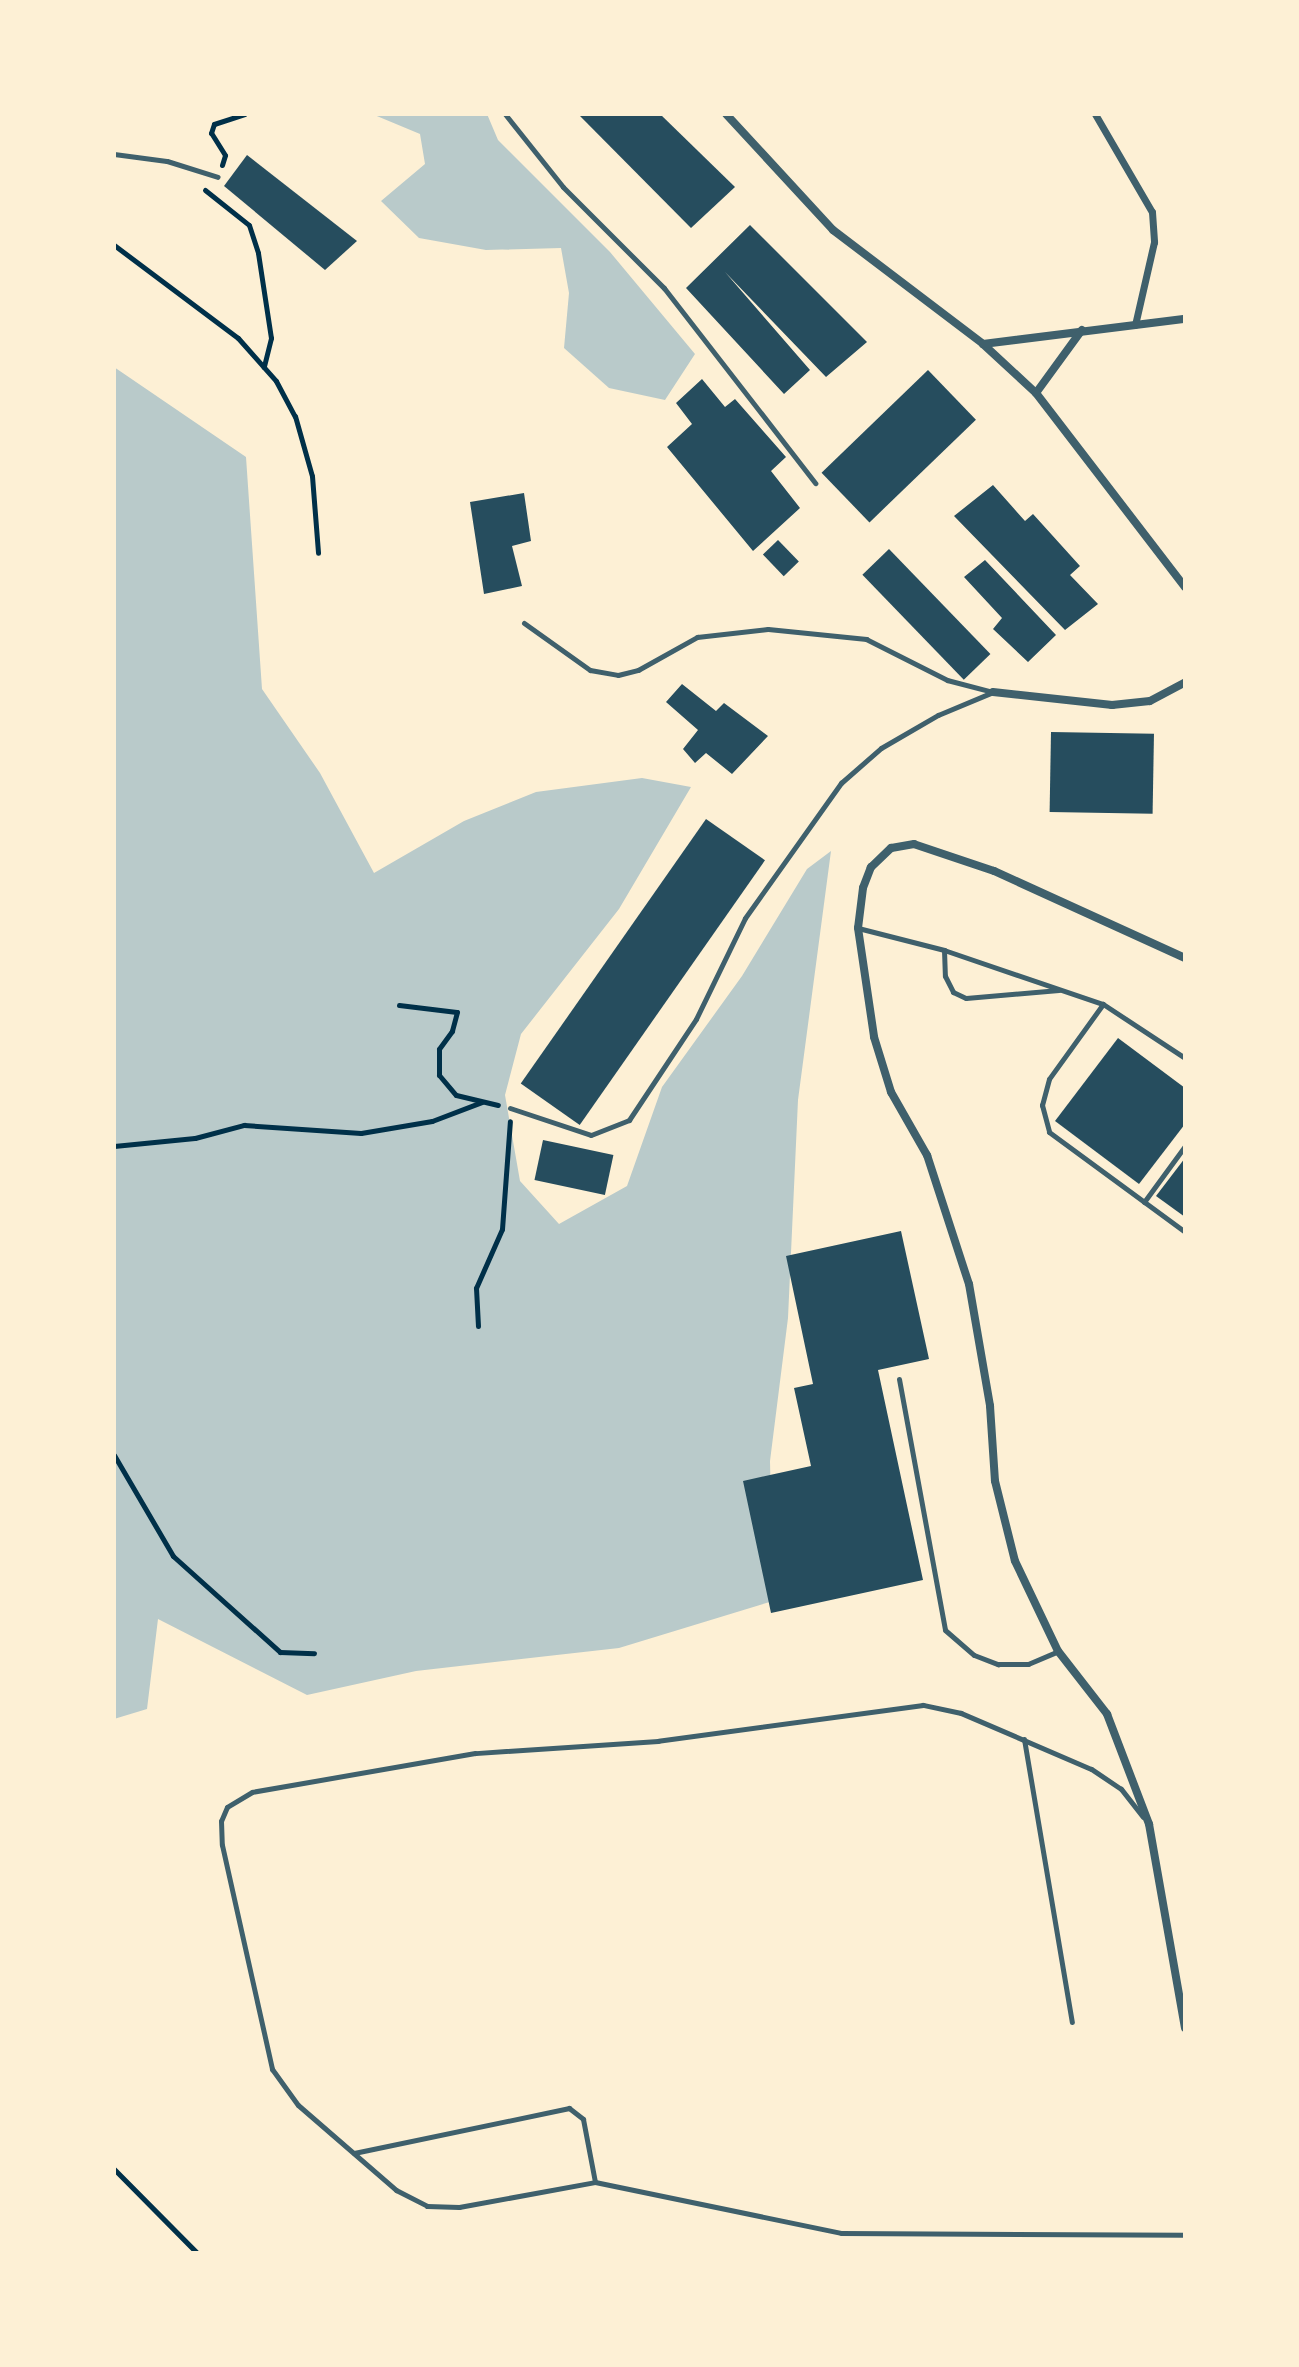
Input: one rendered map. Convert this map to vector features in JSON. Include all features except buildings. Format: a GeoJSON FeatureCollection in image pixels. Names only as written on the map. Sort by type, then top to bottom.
{"type":"FeatureCollection","features":[{"type":"Feature","properties":{"kind":"street"},"geometry":{"type":"LineString","coordinates":[[726,114],[833,230],[983,344],[1036,393],[1185,587]]}},
{"type":"Feature","properties":{"kind":"street"},"geometry":{"type":"LineString","coordinates":[[1095,114],[1101,134],[1152,212],[1154,242],[1135,325]]}},
{"type":"Feature","properties":{"kind":"street"},"geometry":{"type":"LineString","coordinates":[[983,344],[1185,319]]}},
{"type":"Feature","properties":{"kind":"street"},"geometry":{"type":"LineString","coordinates":[[1036,393],[1082,330]]}},
{"type":"Feature","properties":{"kind":"street"},"geometry":{"type":"LineString","coordinates":[[993,692],[1112,705],[1150,701],[1185,682]]}},
{"type":"Feature","properties":{"kind":"street"},"geometry":{"type":"LineString","coordinates":[[1185,958],[937,849],[914,844],[891,848],[871,867],[858,928],[878,1051],[891,1092],[927,1155],[969,1284],[990,1406],[995,1481],[1015,1561],[1058,1651],[1107,1714],[1149,1824],[1183,1996],[1185,2028]]}},
{"type":"Feature","properties":{"kind":"lane"},"geometry":{"type":"LineString","coordinates":[[505,114],[563,187],[664,288],[815,483]]}},
{"type":"Feature","properties":{"kind":"lane"},"geometry":{"type":"LineString","coordinates":[[114,154],[189,167],[218,177]]}},
{"type":"Feature","properties":{"kind":"lane"},"geometry":{"type":"LineString","coordinates":[[524,623],[590,670],[618,675],[638,670],[697,637],[768,629],[866,639],[947,680],[993,692]]}},
{"type":"Feature","properties":{"kind":"lane"},"geometry":{"type":"LineString","coordinates":[[510,1108],[591,1135],[629,1120],[696,1019],[745,918],[841,783],[881,748],[938,715],[993,692]]}},
{"type":"Feature","properties":{"kind":"lane"},"geometry":{"type":"LineString","coordinates":[[858,928],[971,958],[1103,1004],[1185,1058]]}},
{"type":"Feature","properties":{"kind":"lane"},"geometry":{"type":"LineString","coordinates":[[944,950],[945,976],[953,992],[966,998],[1060,990]]}},
{"type":"Feature","properties":{"kind":"lane"},"geometry":{"type":"LineString","coordinates":[[1103,1004],[1049,1079],[1042,1105],[1049,1132],[1185,1232]]}},
{"type":"Feature","properties":{"kind":"lane"},"geometry":{"type":"LineString","coordinates":[[1144,1202],[1185,1146]]}},
{"type":"Feature","properties":{"kind":"lane"},"geometry":{"type":"LineString","coordinates":[[899,1379],[945,1630],[974,1655],[998,1664],[1028,1664],[1058,1651]]}},
{"type":"Feature","properties":{"kind":"lane"},"geometry":{"type":"LineString","coordinates":[[1149,1824],[1121,1789],[1024,1738],[961,1713],[923,1705],[658,1741],[475,1753],[239,1796],[221,1821],[222,1845],[272,2069],[298,2105],[396,2190],[427,2206],[459,2207],[595,2182],[841,2233],[1185,2235]]}},
{"type":"Feature","properties":{"kind":"lane"},"geometry":{"type":"LineString","coordinates":[[1024,1738],[1072,2022]]}},
{"type":"Feature","properties":{"kind":"lane"},"geometry":{"type":"LineString","coordinates":[[354,2153],[569,2108],[583,2119],[595,2182]]}},
{"type":"Feature","properties":{"kind":"path"},"geometry":{"type":"LineString","coordinates":[[218,177],[225,155],[211,133],[214,124],[244,114]]}},
{"type":"Feature","properties":{"kind":"path"},"geometry":{"type":"LineString","coordinates":[[189,167],[198,184],[249,225],[271,338],[264,368]]}},
{"type":"Feature","properties":{"kind":"path"},"geometry":{"type":"LineString","coordinates":[[114,245],[227,328],[264,368],[295,416],[312,476],[318,553]]}},
{"type":"Feature","properties":{"kind":"path"},"geometry":{"type":"LineString","coordinates":[[399,1005],[457,1012],[452,1031],[439,1049],[439,1075],[456,1095],[510,1108],[502,1229],[476,1288],[478,1326]]}},
{"type":"Feature","properties":{"kind":"path"},"geometry":{"type":"LineString","coordinates":[[114,1146],[195,1138],[244,1125],[327,1134],[388,1130],[483,1102]]}},
{"type":"Feature","properties":{"kind":"path"},"geometry":{"type":"LineString","coordinates":[[114,1455],[173,1556],[280,1652],[314,1653]]}},
{"type":"Feature","properties":{"kind":"path"},"geometry":{"type":"LineString","coordinates":[[114,2169],[197,2253]]}},
{"type":"Feature","properties":{"kind":"shaded area"},"geometry":{"type":"Polygon","coordinates":[[[372,114],[487,114],[498,140],[610,252],[695,354],[665,400],[609,388],[564,348],[569,293],[561,248],[486,250],[419,238],[381,201],[425,164],[420,134],[372,114]]]}},
{"type":"Feature","properties":{"kind":"shaded area"},"geometry":{"type":"Polygon","coordinates":[[[114,367],[246,457],[262,689],[320,773],[374,873],[464,821],[536,792],[642,778],[691,787],[619,909],[521,1034],[505,1095],[520,1181],[559,1224],[627,1186],[662,1087],[742,976],[807,869],[831,851],[798,1100],[788,1318],[770,1461],[773,1601],[619,1648],[416,1671],[307,1695],[158,1619],[147,1709],[114,1719],[114,367]]]}}]}
